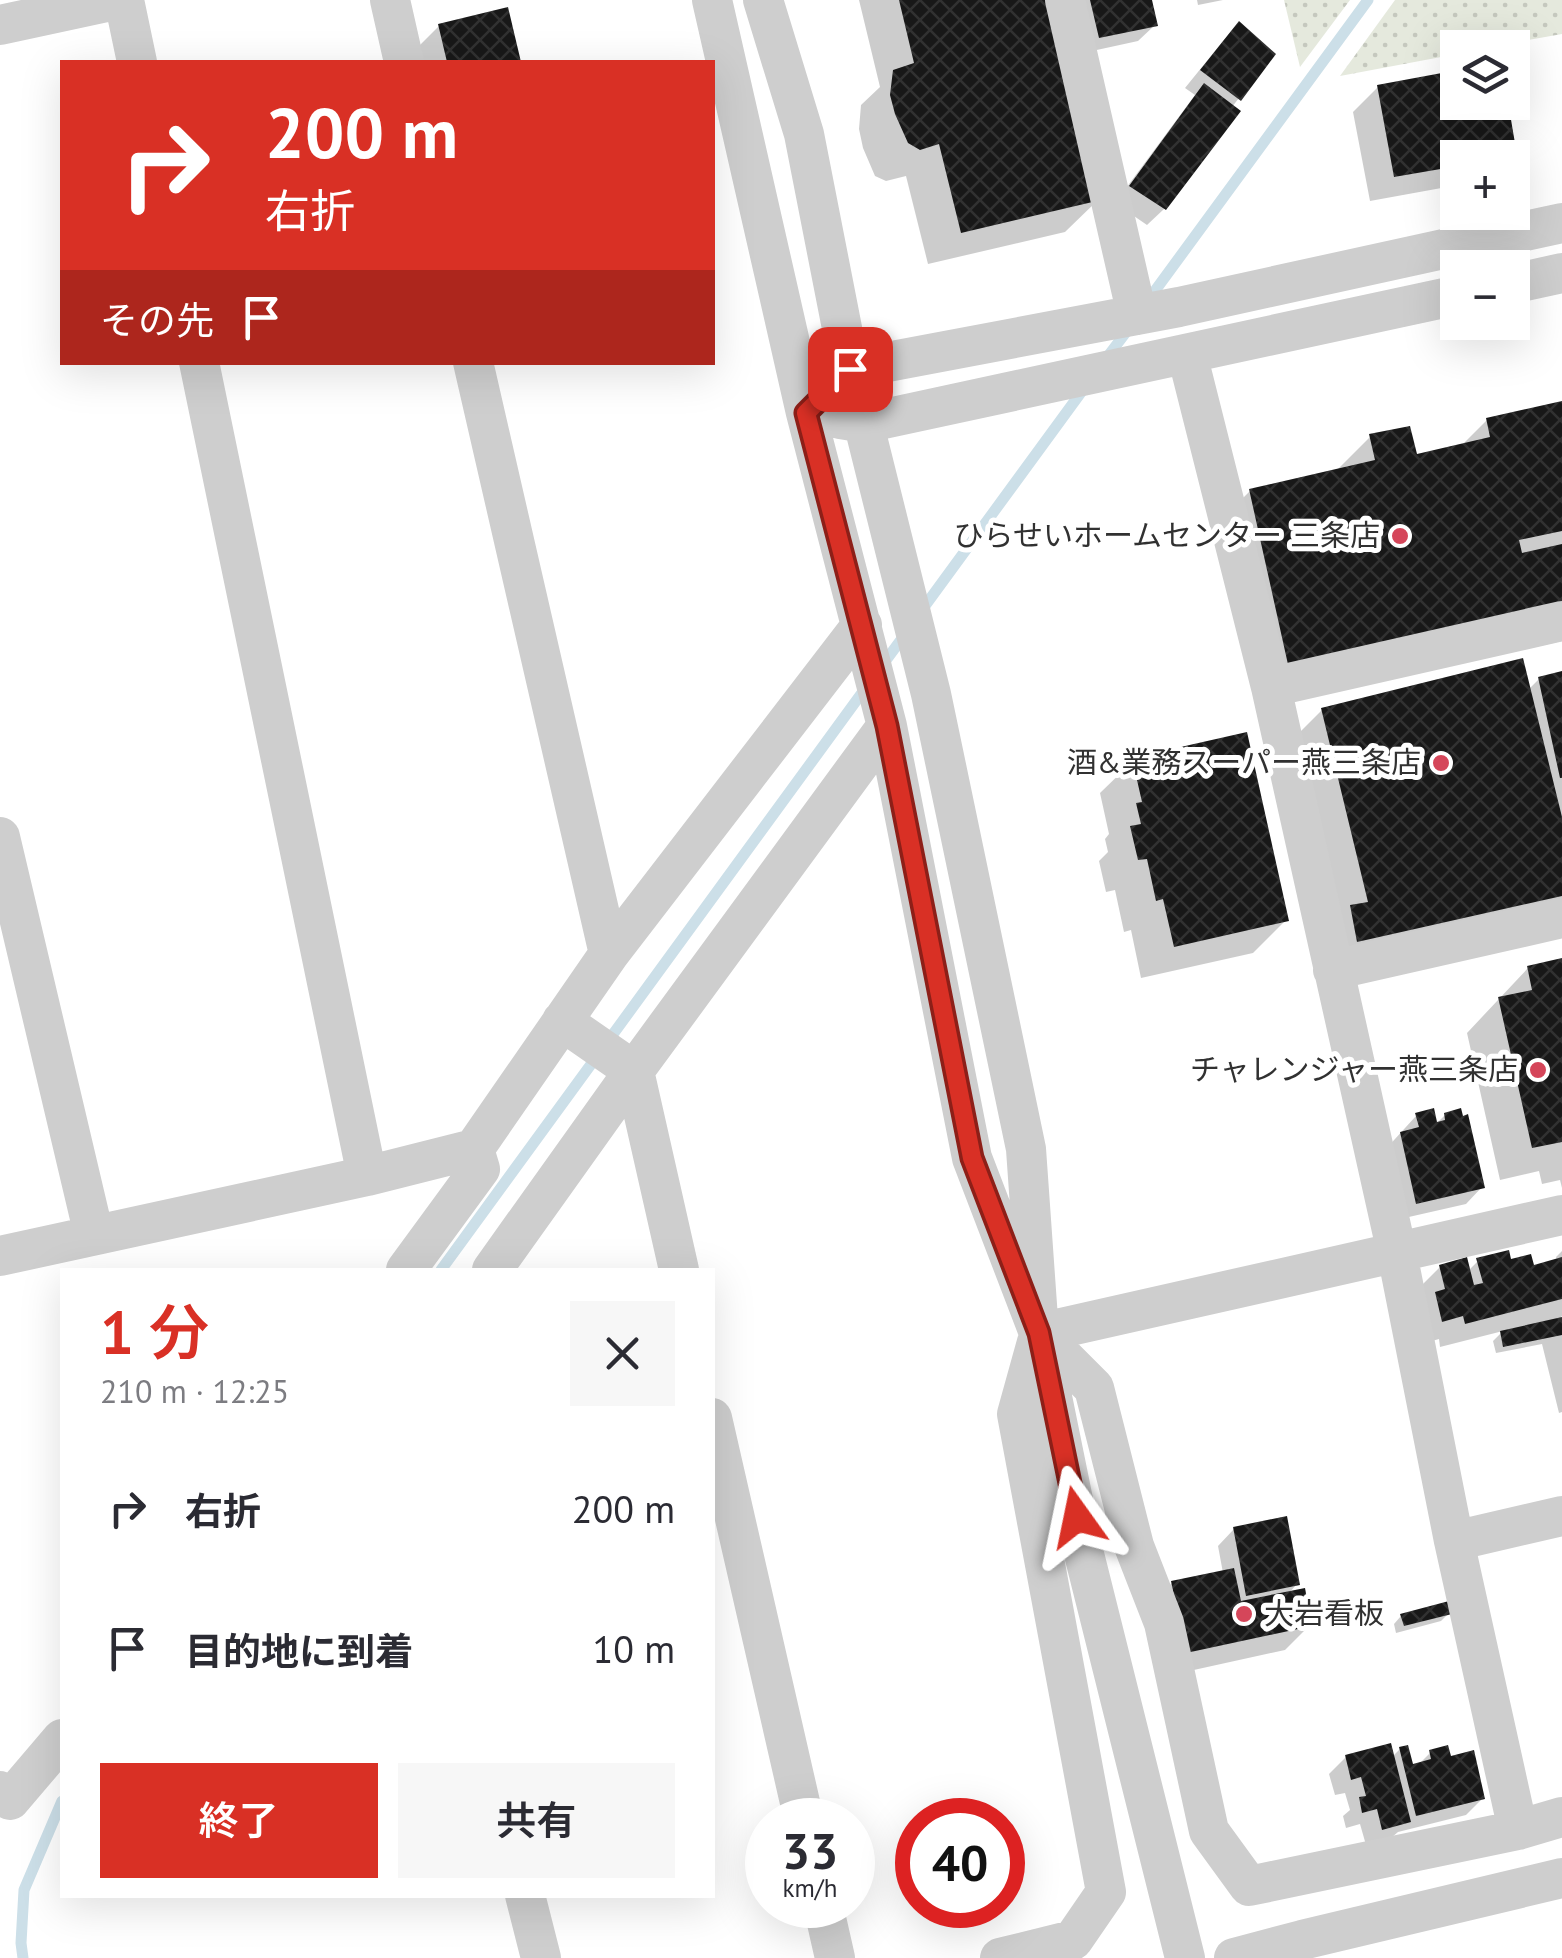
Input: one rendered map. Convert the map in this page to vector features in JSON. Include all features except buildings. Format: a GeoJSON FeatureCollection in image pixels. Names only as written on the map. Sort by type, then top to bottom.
{"type":"FeatureCollection","features":[{"type":"Feature","properties":{"kind":"street"},"geometry":{"type":"LineString","coordinates":[[0,26],[60,5],[120,0],[136,60]]}},
{"type":"Feature","properties":{"kind":"street"},"geometry":{"type":"LineString","coordinates":[[390,0],[404,60]]}},
{"type":"Feature","properties":{"kind":"street"},"geometry":{"type":"LineString","coordinates":[[712,0],[806,413],[887,726],[972,1158],[1039,1333],[1094,1388],[1134,1546],[1164,1623],[1209,1831],[1249,1886],[1562,1818]]}},
{"type":"Feature","properties":{"kind":"street"},"geometry":{"type":"LineString","coordinates":[[763,0],[804,134],[850,369],[931,694],[1026,1149],[1039,1333],[1084,1554],[1186,1958]]}},
{"type":"Feature","properties":{"kind":"street"},"geometry":{"type":"LineString","coordinates":[[1065,0],[1123,310]]}},
{"type":"Feature","properties":{"kind":"street"},"geometry":{"type":"LineString","coordinates":[[806,413],[850,369],[1123,310],[1179,307],[1562,224]]}},
{"type":"Feature","properties":{"kind":"street"},"geometry":{"type":"LineString","coordinates":[[1530,280],[1562,273]]}},
{"type":"Feature","properties":{"kind":"street"},"geometry":{"type":"LineString","coordinates":[[806,413],[865,423],[1440,300]]}},
{"type":"Feature","properties":{"kind":"street"},"geometry":{"type":"LineString","coordinates":[[1187,354],[1271,687],[1398,1253],[1454,1541],[1518,1830]]}},
{"type":"Feature","properties":{"kind":"street"},"geometry":{"type":"LineString","coordinates":[[200,365],[367,1176]]}},
{"type":"Feature","properties":{"kind":"street"},"geometry":{"type":"LineString","coordinates":[[474,365],[609,954]]}},
{"type":"Feature","properties":{"kind":"street"},"geometry":{"type":"LineString","coordinates":[[1271,687],[1562,621]]}},
{"type":"Feature","properties":{"kind":"street"},"geometry":{"type":"LineString","coordinates":[[0,1256],[474,1150],[572,1028],[609,954],[862,625]]}},
{"type":"Feature","properties":{"kind":"street"},"geometry":{"type":"LineString","coordinates":[[493,1268],[628,1068],[887,726]]}},
{"type":"Feature","properties":{"kind":"street"},"geometry":{"type":"LineString","coordinates":[[0,838],[94,1236]]}},
{"type":"Feature","properties":{"kind":"street"},"geometry":{"type":"LineString","coordinates":[[1333,970],[1562,918]]}},
{"type":"Feature","properties":{"kind":"street"},"geometry":{"type":"LineString","coordinates":[[572,1028],[628,1068],[678,1268]]}},
{"type":"Feature","properties":{"kind":"street"},"geometry":{"type":"LineString","coordinates":[[407,1268],[480,1169],[474,1150]]}},
{"type":"Feature","properties":{"kind":"street"},"geometry":{"type":"LineString","coordinates":[[1039,1333],[1562,1215]]}},
{"type":"Feature","properties":{"kind":"street"},"geometry":{"type":"LineString","coordinates":[[1000,1958],[1072,1940],[1106,1892],[1017,1414],[1039,1333]]}},
{"type":"Feature","properties":{"kind":"street"},"geometry":{"type":"LineString","coordinates":[[715,1431],[799,1798]]}},
{"type":"Feature","properties":{"kind":"street"},"geometry":{"type":"LineString","coordinates":[[1454,1541],[1562,1516]]}},
{"type":"Feature","properties":{"kind":"street"},"geometry":{"type":"LineString","coordinates":[[0,1791],[10,1800],[60,1741]]}},
{"type":"Feature","properties":{"kind":"street"},"geometry":{"type":"LineString","coordinates":[[1234,1958],[1305,1949],[1562,1878]]}},
{"type":"Feature","properties":{"kind":"street"},"geometry":{"type":"LineString","coordinates":[[526,1898],[540,1958]]}},
{"type":"Feature","properties":{"kind":"street"},"geometry":{"type":"LineString","coordinates":[[829,1928],[836,1958]]}},
{"type":"Feature","properties":{"kind":"shaded area"},"geometry":{"type":"Polygon","coordinates":[[[1284,0],[1350,0],[1300,67],[1284,0]]]}},
{"type":"Feature","properties":{"kind":"shaded area"},"geometry":{"type":"Polygon","coordinates":[[[1395,0],[1562,0],[1562,34],[1530,40],[1530,30],[1440,30],[1440,57],[1340,76],[1395,0]]]}},
{"type":"Feature","properties":{"kind":"waterway"},"geometry":{"type":"LineString","coordinates":[[1146,303],[1368,0]]}},
{"type":"Feature","properties":{"kind":"waterway"},"geometry":{"type":"LineString","coordinates":[[1105,360],[1130,327]]}},
{"type":"Feature","properties":{"kind":"waterway"},"geometry":{"type":"LineString","coordinates":[[919,614],[1085,387]]}},
{"type":"Feature","properties":{"kind":"waterway"},"geometry":{"type":"LineString","coordinates":[[881,667],[906,633]]}},
{"type":"Feature","properties":{"kind":"waterway"},"geometry":{"type":"LineString","coordinates":[[442,1268],[867,686]]}},
{"type":"Feature","properties":{"kind":"waterway"},"geometry":{"type":"LineString","coordinates":[[23,1958],[24,1890],[60,1806]]}},
{"type":"Feature","properties":{"kind":"place","name":"ひらせいホームセンター 三条店"},"geometry":{"type":"Point","coordinates":[1400,536]}},
{"type":"Feature","properties":{"kind":"place","name":"酒&業務スーパー燕三条店"},"geometry":{"type":"Point","coordinates":[1441,763]}},
{"type":"Feature","properties":{"kind":"place","name":"チャレンジャー燕三条店"},"geometry":{"type":"Point","coordinates":[1538,1070]}},
{"type":"Feature","properties":{"kind":"place","name":"大岩看板"},"geometry":{"type":"Point","coordinates":[1244,1614]}},
{"type":"Feature","properties":{"kind":"route"},"geometry":{"type":"LineString","coordinates":[[850,369],[806,413],[887,726],[972,1158],[1039,1333],[1077,1517]]}}]}
